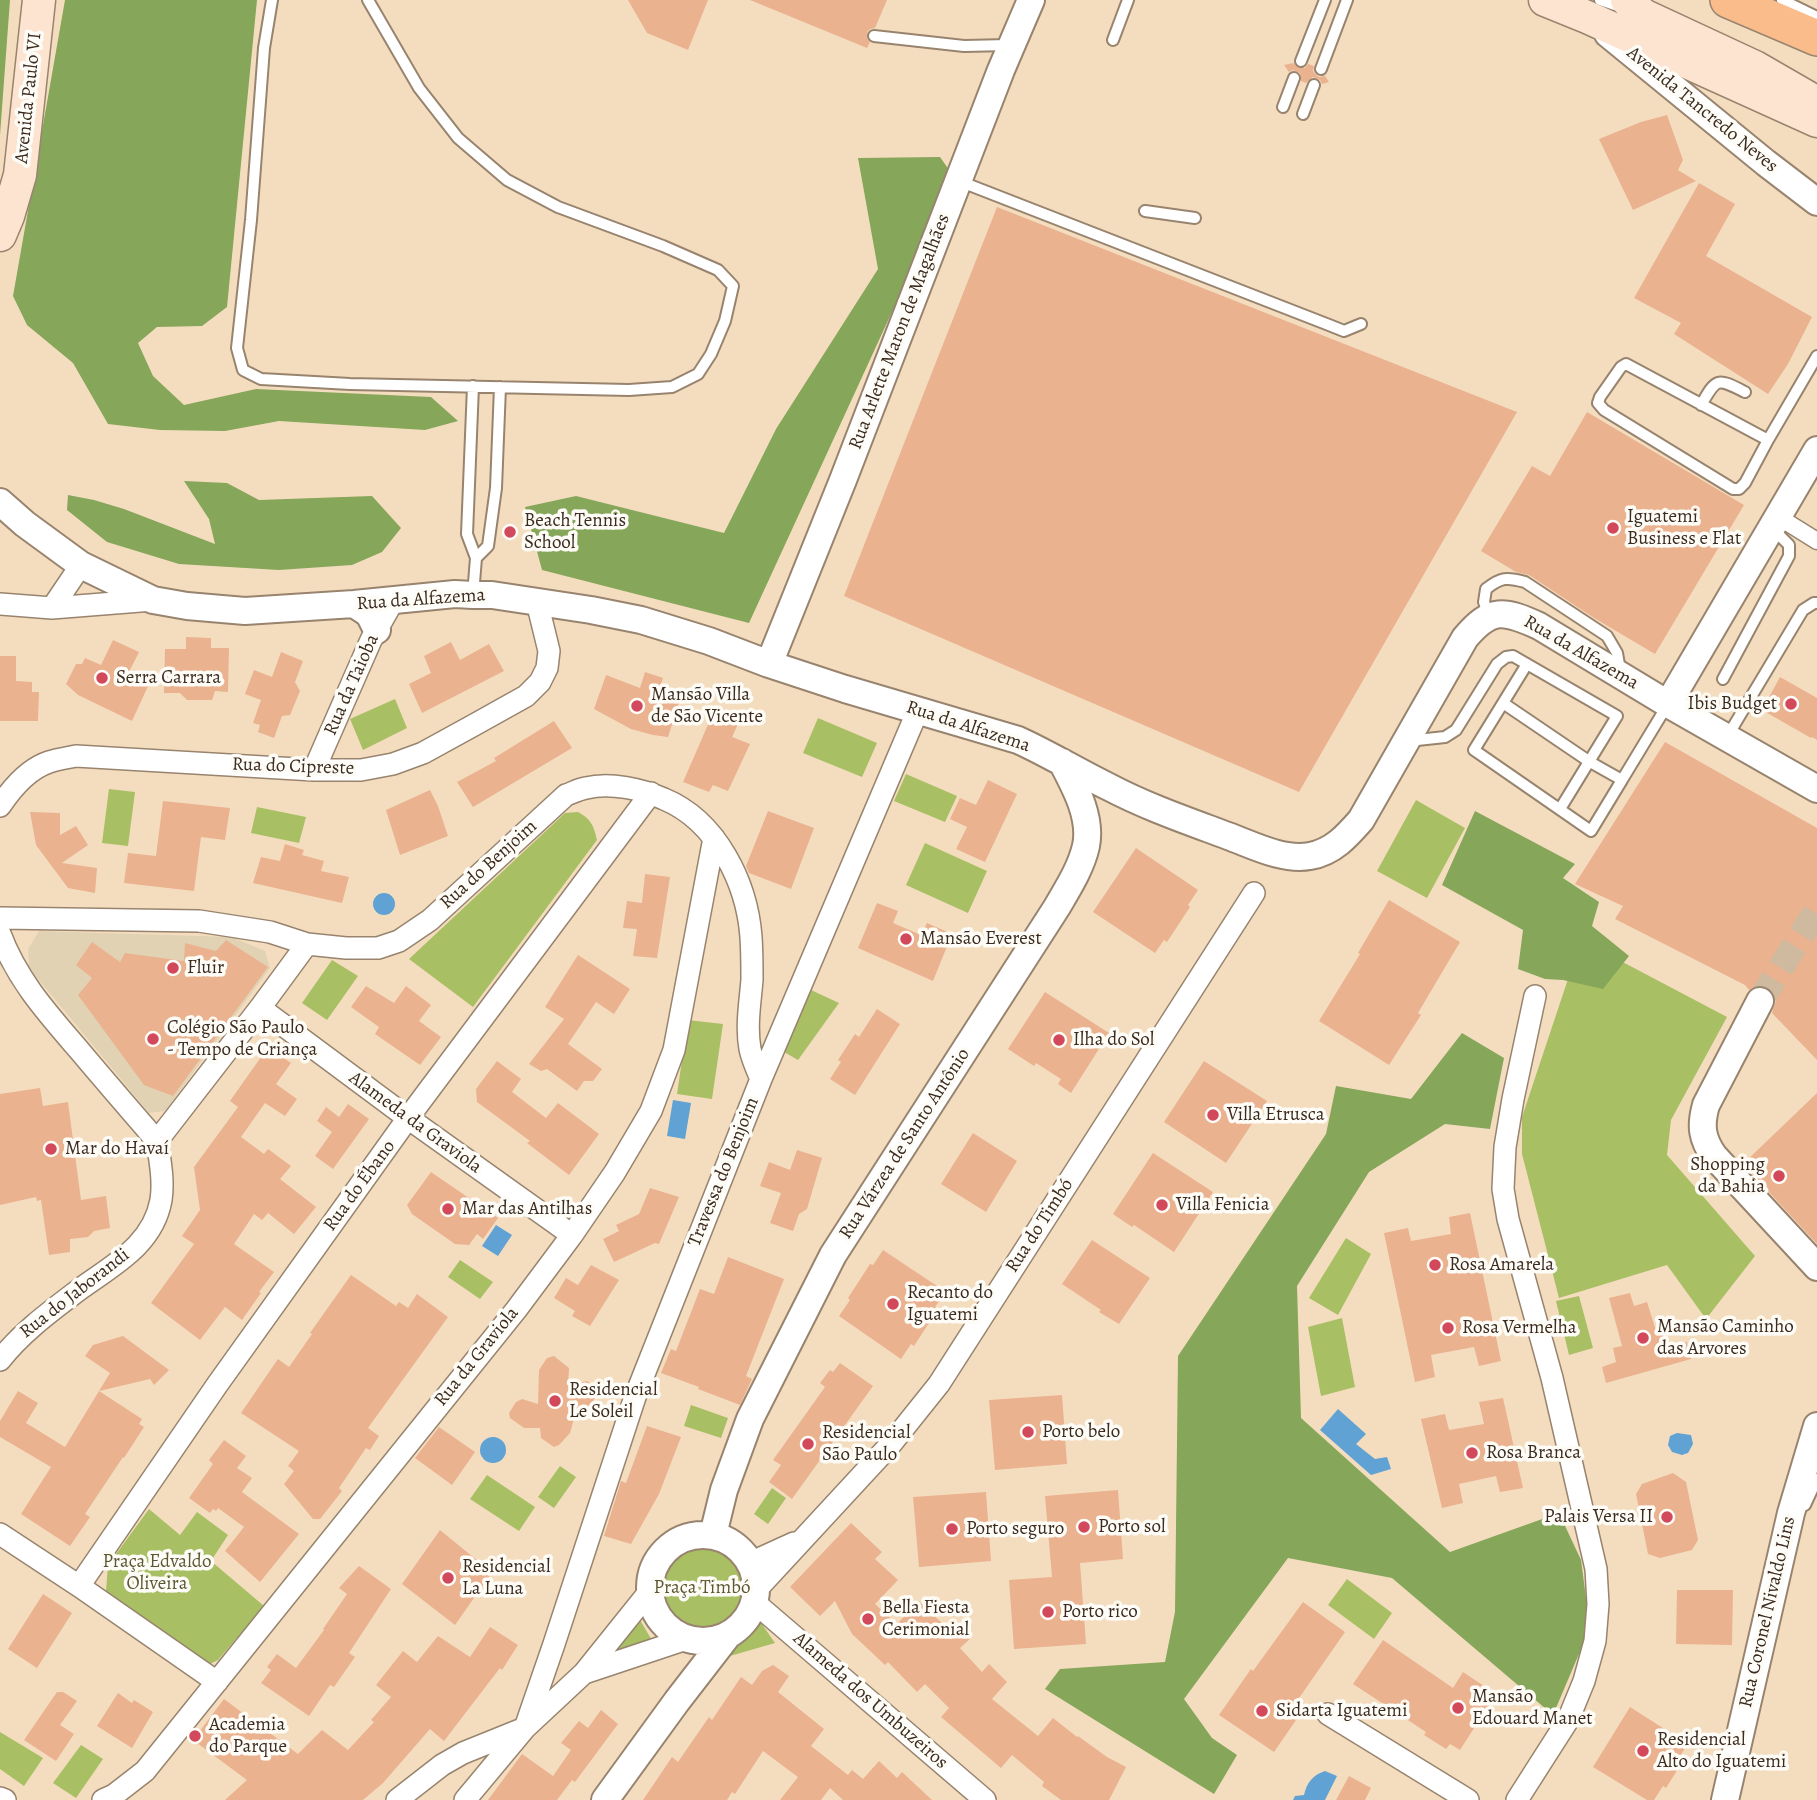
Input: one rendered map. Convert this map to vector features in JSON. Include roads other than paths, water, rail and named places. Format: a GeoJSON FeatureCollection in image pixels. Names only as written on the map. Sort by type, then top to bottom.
{"type":"FeatureCollection","features":[{"type":"Feature","properties":{"kind":"main road","name":"Avenida Paulo VI"},"geometry":{"type":"LineString","coordinates":[[0,235],[20,175],[39,0]]}},
{"type":"Feature","properties":{"kind":"main road"},"geometry":{"type":"LineString","coordinates":[[1545,0],[1594,9],[1817,121]]}},
{"type":"Feature","properties":{"kind":"main road"},"geometry":{"type":"LineString","coordinates":[[1728,0],[1817,38]]}},
{"type":"Feature","properties":{"kind":"main road"},"geometry":{"type":"LineString","coordinates":[[1635,7],[1755,67],[1817,105]]}},
{"type":"Feature","properties":{"kind":"street","name":"Rua Arlette Maron de Magalhães"},"geometry":{"type":"LineString","coordinates":[[769,664],[843,480],[957,180],[1031,0]]}},
{"type":"Feature","properties":{"kind":"street","name":"Avenida Tancredo Neves"},"geometry":{"type":"LineString","coordinates":[[1594,9],[1766,163],[1817,202]]}},
{"type":"Feature","properties":{"kind":"street"},"geometry":{"type":"LineString","coordinates":[[1766,163],[1817,219]]}},
{"type":"Feature","properties":{"kind":"street"},"geometry":{"type":"LineString","coordinates":[[1668,704],[1817,450]]}},
{"type":"Feature","properties":{"kind":"street","name":"Rua da Alfazema"},"geometry":{"type":"LineString","coordinates":[[0,502],[24,524],[81,565],[153,600]]}},
{"type":"Feature","properties":{"kind":"street"},"geometry":{"type":"LineString","coordinates":[[1774,522],[1817,541]]}},
{"type":"Feature","properties":{"kind":"street"},"geometry":{"type":"LineString","coordinates":[[52,608],[81,565]]}},
{"type":"Feature","properties":{"kind":"street","name":"Rua da Alfazema"},"geometry":{"type":"LineString","coordinates":[[0,604],[52,608],[153,600],[245,611],[455,594],[492,595],[640,620],[709,640],[845,690],[1018,740],[1108,787],[1160,810],[1289,856],[1309,856],[1328,851],[1344,839],[1361,820],[1465,638],[1477,624],[1489,616],[1503,614],[1519,617],[1539,626],[1817,789]]}},
{"type":"Feature","properties":{"kind":"street","name":"Rua da Taioba"},"geometry":{"type":"LineString","coordinates":[[314,770],[377,630],[393,601]]}},
{"type":"Feature","properties":{"kind":"street","name":"Rua do Cipreste"},"geometry":{"type":"LineString","coordinates":[[0,806],[26,775],[47,763],[76,756],[314,770],[361,770],[393,764],[423,753],[526,696],[540,682],[547,668],[549,651],[537,602]]}},
{"type":"Feature","properties":{"kind":"street"},"geometry":{"type":"LineString","coordinates":[[354,604],[369,614],[377,630]]}},
{"type":"Feature","properties":{"kind":"street","name":"Travessa do Benjoim"},"geometry":{"type":"LineString","coordinates":[[525,1728],[635,1397],[761,1079],[918,710]]}},
{"type":"Feature","properties":{"kind":"street","name":"Rua Várzea de Santo Antônio"},"geometry":{"type":"LineString","coordinates":[[713,1535],[724,1490],[750,1419],[833,1255],[1057,907],[1074,876],[1086,845],[1086,819],[1078,792],[1062,762]]}},
{"type":"Feature","properties":{"kind":"street","name":"Rua do Benjoim"},"geometry":{"type":"LineString","coordinates":[[0,918],[199,921],[270,932],[307,944],[378,948],[399,941],[430,920],[566,795],[586,788],[612,787],[651,793],[674,803],[699,821],[731,864],[751,934],[752,977],[748,1016],[750,1051],[761,1079]]}},
{"type":"Feature","properties":{"kind":"street","name":"Rua do Ébano"},"geometry":{"type":"LineString","coordinates":[[79,1586],[217,1385],[408,1118],[651,793]]}},
{"type":"Feature","properties":{"kind":"street","name":"Rua da Graviola"},"geometry":{"type":"LineString","coordinates":[[103,1800],[114,1795],[145,1771],[218,1682],[516,1310],[615,1172],[651,1111],[674,1050],[714,838]]}},
{"type":"Feature","properties":{"kind":"street","name":"Rua do Timbó"},"geometry":{"type":"LineString","coordinates":[[755,1596],[802,1540],[891,1444],[939,1384],[1254,893]]}},
{"type":"Feature","properties":{"kind":"street"},"geometry":{"type":"LineString","coordinates":[[0,934],[20,977],[39,1004],[157,1141],[307,944]]}},
{"type":"Feature","properties":{"kind":"street"},"geometry":{"type":"LineString","coordinates":[[1517,1800],[1568,1720],[1580,1691],[1595,1641],[1598,1604],[1596,1569],[1552,1378],[1508,1219],[1503,1189],[1505,1147],[1535,996]]}},
{"type":"Feature","properties":{"kind":"street"},"geometry":{"type":"LineString","coordinates":[[1760,1001],[1706,1105],[1702,1133],[1714,1156],[1817,1267]]}},
{"type":"Feature","properties":{"kind":"street","name":"Alameda da Graviola"},"geometry":{"type":"LineString","coordinates":[[260,1008],[572,1235]]}},
{"type":"Feature","properties":{"kind":"street","name":"Rua do Jaborandi"},"geometry":{"type":"LineString","coordinates":[[0,1360],[13,1343],[45,1316],[132,1251],[152,1225],[161,1200],[161,1168],[157,1141]]}},
{"type":"Feature","properties":{"kind":"street","name":"Rua Coronel Nivaldo Lins"},"geometry":{"type":"LineString","coordinates":[[1725,1800],[1791,1513],[1817,1426]]}},
{"type":"Feature","properties":{"kind":"street"},"geometry":{"type":"LineString","coordinates":[[0,1534],[218,1682]]}},
{"type":"Feature","properties":{"kind":"street"},"geometry":{"type":"LineString","coordinates":[[713,1535],[740,1550],[750,1563],[755,1596],[748,1615],[740,1626],[728,1635],[703,1642],[688,1640],[672,1632],[660,1621],[649,1592],[657,1560],[667,1548],[681,1539],[713,1535]]}},
{"type":"Feature","properties":{"kind":"street","name":"Rua do Timbó"},"geometry":{"type":"LineString","coordinates":[[750,1563],[802,1540]]}},
{"type":"Feature","properties":{"kind":"street"},"geometry":{"type":"LineString","coordinates":[[465,1800],[525,1728],[584,1673],[649,1592]]}},
{"type":"Feature","properties":{"kind":"street","name":"Alameda dos Umbuzeiros"},"geometry":{"type":"LineString","coordinates":[[755,1596],[985,1800]]}},
{"type":"Feature","properties":{"kind":"street"},"geometry":{"type":"LineString","coordinates":[[605,1800],[728,1635]]}},
{"type":"Feature","properties":{"kind":"street"},"geometry":{"type":"LineString","coordinates":[[554,1644],[563,1663],[584,1673],[688,1640]]}},
{"type":"Feature","properties":{"kind":"street"},"geometry":{"type":"LineString","coordinates":[[677,1701],[687,1669],[688,1640]]}},
{"type":"Feature","properties":{"kind":"street"},"geometry":{"type":"LineString","coordinates":[[1328,1714],[1468,1800]]}},
{"type":"Feature","properties":{"kind":"street"},"geometry":{"type":"LineString","coordinates":[[397,1800],[442,1765],[525,1728]]}},
{"type":"Feature","properties":{"kind":"street"},"geometry":{"type":"LineString","coordinates":[[0,1798],[5,1800]]}},
{"type":"Feature","properties":{"kind":"lane"},"geometry":{"type":"LineString","coordinates":[[272,0],[264,48],[251,220],[238,334],[237,348],[243,370],[261,379],[351,384],[629,390],[672,387],[698,374],[711,354],[725,321],[733,286],[718,270],[663,246],[558,207],[507,180],[457,138],[419,88],[368,0]]}},
{"type":"Feature","properties":{"kind":"lane"},"geometry":{"type":"LineString","coordinates":[[1113,40],[1128,0]]}},
{"type":"Feature","properties":{"kind":"lane"},"geometry":{"type":"LineString","coordinates":[[1301,61],[1325,0]]}},
{"type":"Feature","properties":{"kind":"lane"},"geometry":{"type":"LineString","coordinates":[[1321,69],[1347,0]]}},
{"type":"Feature","properties":{"kind":"lane"},"geometry":{"type":"LineString","coordinates":[[1782,0],[1817,17]]}},
{"type":"Feature","properties":{"kind":"lane"},"geometry":{"type":"LineString","coordinates":[[1594,9],[1635,7]]}},
{"type":"Feature","properties":{"kind":"lane"},"geometry":{"type":"LineString","coordinates":[[874,36],[964,46],[1012,45]]}},
{"type":"Feature","properties":{"kind":"lane"},"geometry":{"type":"LineString","coordinates":[[1283,107],[1294,78]]}},
{"type":"Feature","properties":{"kind":"lane"},"geometry":{"type":"LineString","coordinates":[[1303,114],[1314,85]]}},
{"type":"Feature","properties":{"kind":"lane"},"geometry":{"type":"LineString","coordinates":[[957,180],[1345,331],[1361,324]]}},
{"type":"Feature","properties":{"kind":"lane"},"geometry":{"type":"LineString","coordinates":[[1145,211],[1195,218]]}},
{"type":"Feature","properties":{"kind":"lane"},"geometry":{"type":"LineString","coordinates":[[1768,440],[1626,364],[1621,367],[1598,402],[1604,410],[1733,489],[1739,489],[1745,483],[1817,356]]}},
{"type":"Feature","properties":{"kind":"lane"},"geometry":{"type":"LineString","coordinates":[[1701,405],[1717,382],[1729,384],[1745,392]]}},
{"type":"Feature","properties":{"kind":"lane"},"geometry":{"type":"LineString","coordinates":[[473,386],[467,534],[476,558],[473,595]]}},
{"type":"Feature","properties":{"kind":"lane"},"geometry":{"type":"LineString","coordinates":[[476,558],[488,546],[496,488],[500,387]]}},
{"type":"Feature","properties":{"kind":"lane"},"geometry":{"type":"LineString","coordinates":[[1723,679],[1789,556],[1788,545],[1774,522]]}},
{"type":"Feature","properties":{"kind":"lane"},"geometry":{"type":"LineString","coordinates":[[1489,616],[1484,602],[1486,589],[1498,580],[1510,578],[1525,582],[1607,636],[1617,653],[1622,676]]}},
{"type":"Feature","properties":{"kind":"lane"},"geometry":{"type":"LineString","coordinates":[[1727,737],[1803,610],[1817,603]]}},
{"type":"Feature","properties":{"kind":"lane"},"geometry":{"type":"LineString","coordinates":[[1406,741],[1445,737],[1457,730],[1497,664],[1506,657],[1513,656],[1617,716],[1560,809]]}},
{"type":"Feature","properties":{"kind":"lane"},"geometry":{"type":"LineString","coordinates":[[1527,664],[1474,750],[1591,831],[1668,704]]}},
{"type":"Feature","properties":{"kind":"lane"},"geometry":{"type":"LineString","coordinates":[[1503,703],[1590,762],[1622,780]]}},
{"type":"Feature","properties":{"kind":"lane"},"geometry":{"type":"LineString","coordinates":[[1784,1548],[1817,1479]]}},
{"type":"Feature","properties":{"kind":"water"},"geometry":{"type":"Polygon","coordinates":[[[384,893],[392,896],[395,904],[392,912],[384,915],[376,912],[373,904],[376,896],[384,893]]]}},
{"type":"Feature","properties":{"kind":"water"},"geometry":{"type":"Polygon","coordinates":[[[673,1100],[691,1103],[685,1139],[667,1136],[673,1100]]]}},
{"type":"Feature","properties":{"kind":"water"},"geometry":{"type":"Polygon","coordinates":[[[496,1225],[512,1235],[498,1256],[482,1246],[496,1225]]]}},
{"type":"Feature","properties":{"kind":"water"},"geometry":{"type":"Polygon","coordinates":[[[1338,1409],[1366,1434],[1356,1444],[1375,1459],[1387,1457],[1391,1469],[1371,1475],[1320,1430],[1338,1409]]]}},
{"type":"Feature","properties":{"kind":"water"},"geometry":{"type":"Polygon","coordinates":[[[1677,1433],[1691,1435],[1693,1444],[1688,1453],[1682,1455],[1672,1452],[1668,1445],[1670,1436],[1677,1433]]]}},
{"type":"Feature","properties":{"kind":"water"},"geometry":{"type":"Polygon","coordinates":[[[493,1437],[502,1441],[506,1450],[502,1459],[493,1463],[484,1459],[480,1450],[484,1441],[493,1437]]]}},
{"type":"Feature","properties":{"kind":"water"},"geometry":{"type":"Polygon","coordinates":[[[1325,1771],[1337,1776],[1325,1800],[1293,1800],[1295,1796],[1304,1795],[1311,1780],[1325,1771]]]}},
{"type":"Feature","properties":{"kind":"tunnel"},"geometry":{"type":"LineString","coordinates":[[1760,1001],[1817,910]]}},
{"type":"Feature","properties":{"kind":"place","name":"Iguatemi Business e Flat"},"geometry":{"type":"Point","coordinates":[1613,528]}},
{"type":"Feature","properties":{"kind":"place","name":"Beach Tennis School"},"geometry":{"type":"Point","coordinates":[510,532]}},
{"type":"Feature","properties":{"kind":"place","name":"Serra Carrara"},"geometry":{"type":"Point","coordinates":[102,678]}},
{"type":"Feature","properties":{"kind":"place","name":"Ibis Budget"},"geometry":{"type":"Point","coordinates":[1791,704]}},
{"type":"Feature","properties":{"kind":"place","name":"Mansão Villa de São Vicente"},"geometry":{"type":"Point","coordinates":[637,706]}},
{"type":"Feature","properties":{"kind":"place","name":"Mansão Everest"},"geometry":{"type":"Point","coordinates":[906,939]}},
{"type":"Feature","properties":{"kind":"place","name":"Fluir"},"geometry":{"type":"Point","coordinates":[173,968]}},
{"type":"Feature","properties":{"kind":"place","name":"Colégio São Paulo - Tempo de Criança"},"geometry":{"type":"Point","coordinates":[153,1039]}},
{"type":"Feature","properties":{"kind":"place","name":"Ilha do Sol"},"geometry":{"type":"Point","coordinates":[1059,1040]}},
{"type":"Feature","properties":{"kind":"place","name":"Villa Etrusca"},"geometry":{"type":"Point","coordinates":[1213,1115]}},
{"type":"Feature","properties":{"kind":"place","name":"Mar do Havaí"},"geometry":{"type":"Point","coordinates":[51,1149]}},
{"type":"Feature","properties":{"kind":"place","name":"Shopping da Bahia"},"geometry":{"type":"Point","coordinates":[1779,1176]}},
{"type":"Feature","properties":{"kind":"place","name":"Villa Fenicia"},"geometry":{"type":"Point","coordinates":[1162,1205]}},
{"type":"Feature","properties":{"kind":"place","name":"Mar das Antilhas"},"geometry":{"type":"Point","coordinates":[448,1209]}},
{"type":"Feature","properties":{"kind":"place","name":"Rosa Amarela"},"geometry":{"type":"Point","coordinates":[1435,1265]}},
{"type":"Feature","properties":{"kind":"place","name":"Recanto do Iguatemi"},"geometry":{"type":"Point","coordinates":[893,1304]}},
{"type":"Feature","properties":{"kind":"place","name":"Rosa Vermelha"},"geometry":{"type":"Point","coordinates":[1448,1328]}},
{"type":"Feature","properties":{"kind":"place","name":"Mansão Caminho das Arvores"},"geometry":{"type":"Point","coordinates":[1643,1338]}},
{"type":"Feature","properties":{"kind":"place","name":"Residencial Le Soleil"},"geometry":{"type":"Point","coordinates":[555,1401]}},
{"type":"Feature","properties":{"kind":"place","name":"Porto belo"},"geometry":{"type":"Point","coordinates":[1028,1432]}},
{"type":"Feature","properties":{"kind":"place","name":"Residencial São Paulo"},"geometry":{"type":"Point","coordinates":[808,1444]}},
{"type":"Feature","properties":{"kind":"place","name":"Rosa Branca"},"geometry":{"type":"Point","coordinates":[1472,1453]}},
{"type":"Feature","properties":{"kind":"place","name":"Palais Versa II"},"geometry":{"type":"Point","coordinates":[1667,1517]}},
{"type":"Feature","properties":{"kind":"place","name":"Porto sol"},"geometry":{"type":"Point","coordinates":[1084,1527]}},
{"type":"Feature","properties":{"kind":"place","name":"Porto seguro"},"geometry":{"type":"Point","coordinates":[952,1529]}},
{"type":"Feature","properties":{"kind":"place","name":"Residencial La Luna"},"geometry":{"type":"Point","coordinates":[448,1578]}},
{"type":"Feature","properties":{"kind":"place","name":"Porto rico"},"geometry":{"type":"Point","coordinates":[1048,1612]}},
{"type":"Feature","properties":{"kind":"place","name":"Bella Fiesta Cerimonial"},"geometry":{"type":"Point","coordinates":[868,1619]}},
{"type":"Feature","properties":{"kind":"place","name":"Mansão Edouard Manet"},"geometry":{"type":"Point","coordinates":[1458,1708]}},
{"type":"Feature","properties":{"kind":"place","name":"Sidarta Iguatemi"},"geometry":{"type":"Point","coordinates":[1262,1711]}},
{"type":"Feature","properties":{"kind":"place","name":"Academia do Parque"},"geometry":{"type":"Point","coordinates":[195,1736]}},
{"type":"Feature","properties":{"kind":"place","name":"Residencial Alto do Iguatemi"},"geometry":{"type":"Point","coordinates":[1643,1751]}},
{"type":"Feature","properties":{"kind":"park label","name":"Praça Edvaldo Oliveira"},"geometry":{"type":"Point","coordinates":[157,1573]}},
{"type":"Feature","properties":{"kind":"park label","name":"Praça Timbó"},"geometry":{"type":"Point","coordinates":[702,1588]}}]}
